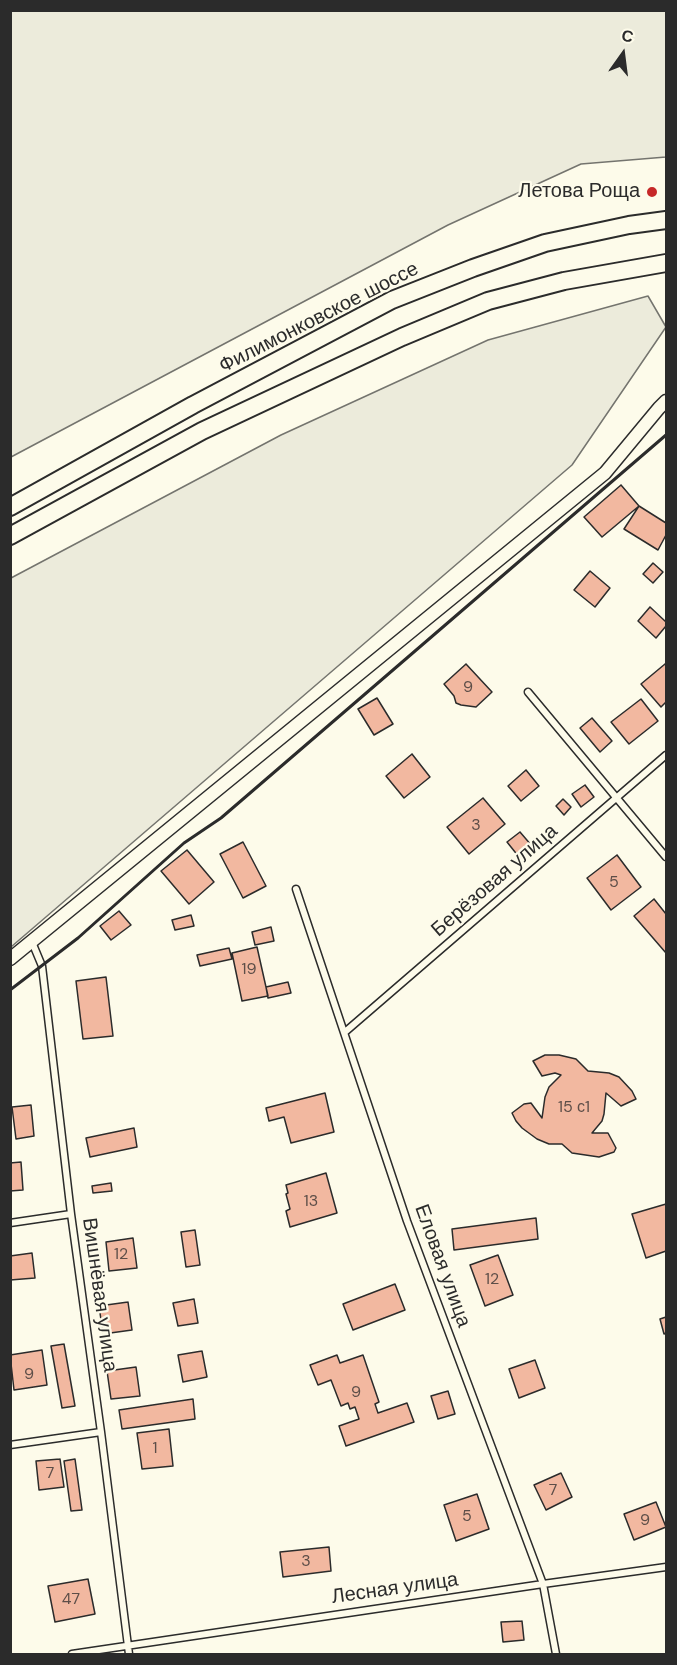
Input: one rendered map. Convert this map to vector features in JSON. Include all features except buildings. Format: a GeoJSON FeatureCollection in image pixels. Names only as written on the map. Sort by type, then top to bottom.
{"type":"FeatureCollection","features":[{"type":"Feature","properties":{"kind":"main road","name":"Филимонковское шоссе"},"geometry":{"type":"LineString","coordinates":[[10,507],[193,405],[392,300],[545,243],[629,225],[666,220]]}},
{"type":"Feature","properties":{"kind":"main road"},"geometry":{"type":"LineString","coordinates":[[10,536],[202,431],[402,337],[488,301],[564,281],[666,264]]}},
{"type":"Feature","properties":{"kind":"street"},"geometry":{"type":"LineString","coordinates":[[10,959],[605,473],[666,401]]}},
{"type":"Feature","properties":{"kind":"lane"},"geometry":{"type":"LineString","coordinates":[[528,692],[666,857]]}},
{"type":"Feature","properties":{"kind":"lane","name":"Берёзовая улица"},"geometry":{"type":"LineString","coordinates":[[345,1032],[666,755]]}},
{"type":"Feature","properties":{"kind":"lane","name":"Еловая улица"},"geometry":{"type":"LineString","coordinates":[[296,889],[407,1221],[543,1584],[556,1654]]}},
{"type":"Feature","properties":{"kind":"lane","name":"Вишнёвая улица"},"geometry":{"type":"LineString","coordinates":[[32,942],[42,966],[71,1214],[129,1654]]}},
{"type":"Feature","properties":{"kind":"lane"},"geometry":{"type":"LineString","coordinates":[[10,1223],[71,1214]]}},
{"type":"Feature","properties":{"kind":"lane"},"geometry":{"type":"LineString","coordinates":[[10,1445],[101,1432]]}},
{"type":"Feature","properties":{"kind":"lane","name":"Лесная улица"},"geometry":{"type":"LineString","coordinates":[[72,1654],[666,1567]]}},
{"type":"Feature","properties":{"kind":"shaded area"},"geometry":{"type":"Polygon","coordinates":[[[11,10],[666,11],[666,157],[581,164],[448,225],[11,457],[11,10]]]}},
{"type":"Feature","properties":{"kind":"shaded area"},"geometry":{"type":"Polygon","coordinates":[[[648,296],[666,327],[572,465],[11,947],[11,578],[281,435],[488,340],[648,296]]]}},
{"type":"Feature","properties":{"kind":"wall"},"geometry":{"type":"LineString","coordinates":[[10,990],[78,938],[184,843],[221,818],[666,435]]}},
{"type":"Feature","properties":{"kind":"place","name":"Летова Роща"},"geometry":{"type":"Point","coordinates":[652,192]}}]}
